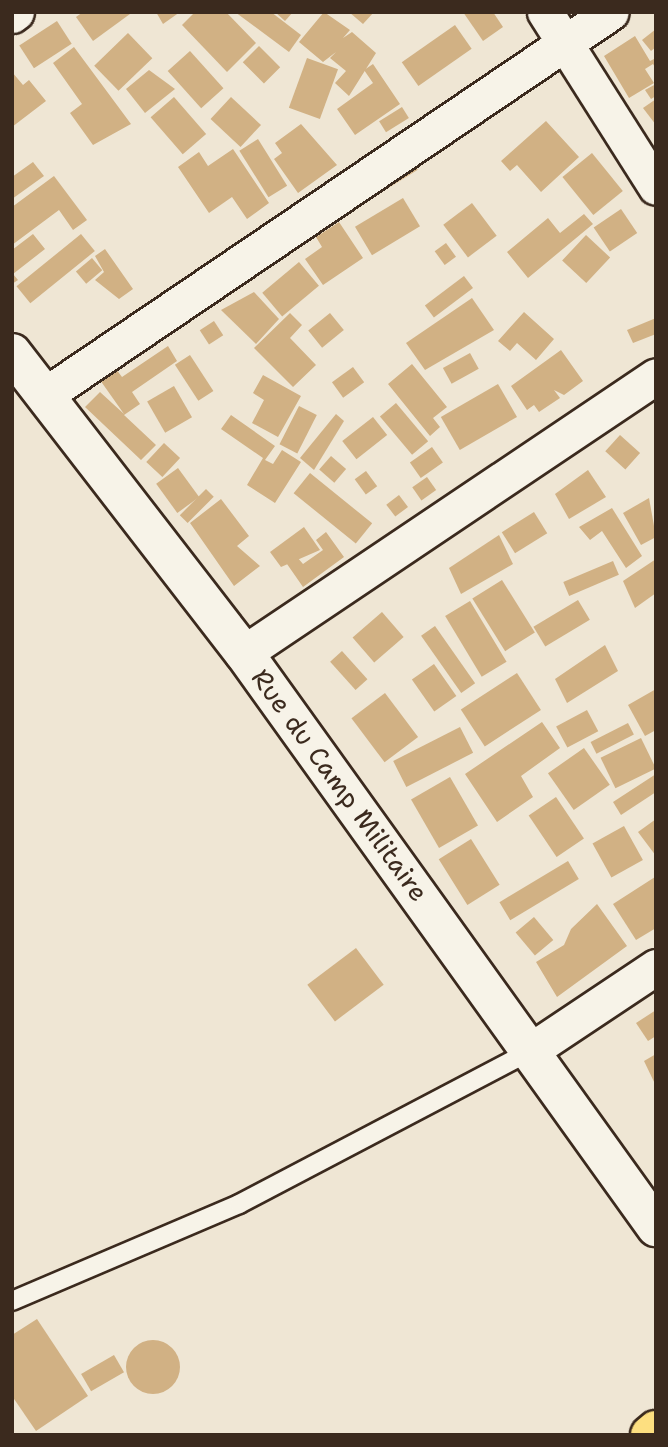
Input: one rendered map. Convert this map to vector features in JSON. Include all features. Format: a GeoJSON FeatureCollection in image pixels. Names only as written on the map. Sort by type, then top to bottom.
{"type":"FeatureCollection","features":[{"type":"Feature","properties":{"kind":"main road"},"geometry":{"type":"LineString","coordinates":[[650,1435],[656,1430]]}},
{"type":"Feature","properties":{"kind":"street"},"geometry":{"type":"LineString","coordinates":[[545,12],[656,187]]}},
{"type":"Feature","properties":{"kind":"street"},"geometry":{"type":"LineString","coordinates":[[45,395],[611,12]]}},
{"type":"Feature","properties":{"kind":"street","name":"Rue du Camp Militaire"},"geometry":{"type":"LineString","coordinates":[[12,353],[244,653],[533,1049],[656,1227]]}},
{"type":"Feature","properties":{"kind":"street"},"geometry":{"type":"LineString","coordinates":[[244,653],[656,376]]}},
{"type":"Feature","properties":{"kind":"street"},"geometry":{"type":"LineString","coordinates":[[533,1049],[656,967]]}},
{"type":"Feature","properties":{"kind":"lane"},"geometry":{"type":"LineString","coordinates":[[12,1301],[239,1204],[533,1049]]}},
{"type":"Feature","properties":{"kind":"building"},"geometry":{"type":"Polygon","coordinates":[[[83,12],[130,14],[93,41],[76,17],[83,12]]]}},
{"type":"Feature","properties":{"kind":"building"},"geometry":{"type":"Polygon","coordinates":[[[156,12],[180,12],[163,24],[156,12]]]}},
{"type":"Feature","properties":{"kind":"building"},"geometry":{"type":"Polygon","coordinates":[[[195,12],[226,12],[256,43],[227,72],[182,25],[195,12]]]}},
{"type":"Feature","properties":{"kind":"building"},"geometry":{"type":"Polygon","coordinates":[[[235,12],[271,12],[301,35],[289,52],[235,12]]]}},
{"type":"Feature","properties":{"kind":"building"},"geometry":{"type":"Polygon","coordinates":[[[275,12],[293,12],[285,21],[275,12]]]}},
{"type":"Feature","properties":{"kind":"building"},"geometry":{"type":"Polygon","coordinates":[[[324,12],[350,30],[343,38],[352,32],[376,53],[349,96],[335,83],[346,71],[330,58],[336,52],[323,62],[299,42],[324,12]]]}},
{"type":"Feature","properties":{"kind":"building"},"geometry":{"type":"Polygon","coordinates":[[[349,12],[374,12],[363,24],[349,12]]]}},
{"type":"Feature","properties":{"kind":"building"},"geometry":{"type":"Polygon","coordinates":[[[463,12],[493,12],[503,27],[483,41],[463,12]]]}},
{"type":"Feature","properties":{"kind":"building"},"geometry":{"type":"Polygon","coordinates":[[[57,21],[72,44],[34,68],[19,46],[57,21]]]}},
{"type":"Feature","properties":{"kind":"building"},"geometry":{"type":"Polygon","coordinates":[[[455,25],[472,49],[418,86],[402,62],[455,25]]]}},
{"type":"Feature","properties":{"kind":"building"},"geometry":{"type":"Polygon","coordinates":[[[656,29],[656,47],[651,51],[642,40],[656,29]]]}},
{"type":"Feature","properties":{"kind":"building"},"geometry":{"type":"Polygon","coordinates":[[[128,33],[152,58],[119,91],[94,66],[128,33]]]}},
{"type":"Feature","properties":{"kind":"building"},"geometry":{"type":"Polygon","coordinates":[[[635,36],[650,61],[656,58],[656,69],[653,64],[645,69],[654,83],[629,98],[604,56],[635,36]]]}},
{"type":"Feature","properties":{"kind":"building"},"geometry":{"type":"Polygon","coordinates":[[[259,46],[280,67],[264,83],[243,62],[259,46]]]}},
{"type":"Feature","properties":{"kind":"building"},"geometry":{"type":"Polygon","coordinates":[[[74,47],[131,124],[93,145],[70,113],[82,104],[53,63],[74,47]]]}},
{"type":"Feature","properties":{"kind":"building"},"geometry":{"type":"Polygon","coordinates":[[[190,51],[223,88],[201,108],[168,71],[190,51]]]}},
{"type":"Feature","properties":{"kind":"building"},"geometry":{"type":"Polygon","coordinates":[[[307,58],[338,69],[320,119],[289,108],[307,58]]]}},
{"type":"Feature","properties":{"kind":"building"},"geometry":{"type":"Polygon","coordinates":[[[373,64],[400,104],[355,135],[337,109],[373,83],[364,70],[373,64]]]}},
{"type":"Feature","properties":{"kind":"building"},"geometry":{"type":"Polygon","coordinates":[[[149,70],[175,89],[145,113],[126,89],[149,70]]]}},
{"type":"Feature","properties":{"kind":"building"},"geometry":{"type":"Polygon","coordinates":[[[12,72],[23,85],[29,80],[46,101],[12,127],[12,72]]]}},
{"type":"Feature","properties":{"kind":"building"},"geometry":{"type":"Polygon","coordinates":[[[656,84],[656,96],[651,99],[645,90],[656,84]]]}},
{"type":"Feature","properties":{"kind":"building"},"geometry":{"type":"Polygon","coordinates":[[[174,97],[206,134],[183,154],[151,117],[174,97]]]}},
{"type":"Feature","properties":{"kind":"building"},"geometry":{"type":"Polygon","coordinates":[[[231,97],[261,125],[241,147],[211,119],[231,97]]]}},
{"type":"Feature","properties":{"kind":"building"},"geometry":{"type":"Polygon","coordinates":[[[656,99],[656,125],[643,108],[656,99]]]}},
{"type":"Feature","properties":{"kind":"building"},"geometry":{"type":"Polygon","coordinates":[[[402,107],[409,118],[386,132],[379,121],[402,107]]]}},
{"type":"Feature","properties":{"kind":"building"},"geometry":{"type":"Polygon","coordinates":[[[546,121],[579,157],[541,192],[517,165],[510,171],[501,161],[546,121]]]}},
{"type":"Feature","properties":{"kind":"building"},"geometry":{"type":"Polygon","coordinates":[[[301,124],[337,165],[298,193],[274,159],[282,153],[275,143],[301,124]]]}},
{"type":"Feature","properties":{"kind":"building"},"geometry":{"type":"Polygon","coordinates":[[[258,139],[287,186],[268,197],[239,151],[258,139]]]}},
{"type":"Feature","properties":{"kind":"building"},"geometry":{"type":"Polygon","coordinates":[[[233,149],[269,203],[247,219],[232,197],[209,213],[178,167],[199,152],[208,166],[233,149]]]}},
{"type":"Feature","properties":{"kind":"building"},"geometry":{"type":"Polygon","coordinates":[[[592,153],[623,191],[593,215],[562,177],[592,153]]]}},
{"type":"Feature","properties":{"kind":"building"},"geometry":{"type":"Polygon","coordinates":[[[33,162],[44,176],[12,199],[12,177],[33,162]]]}},
{"type":"Feature","properties":{"kind":"building"},"geometry":{"type":"Polygon","coordinates":[[[413,162],[418,170],[369,200],[365,192],[413,162]]]}},
{"type":"Feature","properties":{"kind":"building"},"geometry":{"type":"Polygon","coordinates":[[[54,176],[87,220],[73,230],[59,210],[12,245],[12,207],[54,176]]]}},
{"type":"Feature","properties":{"kind":"building"},"geometry":{"type":"Polygon","coordinates":[[[403,198],[420,226],[372,255],[355,227],[403,198]]]}},
{"type":"Feature","properties":{"kind":"building"},"geometry":{"type":"Polygon","coordinates":[[[472,203],[497,236],[468,257],[443,225],[472,203]]]}},
{"type":"Feature","properties":{"kind":"building"},"geometry":{"type":"Polygon","coordinates":[[[621,209],[637,233],[610,251],[594,227],[621,209]]]}},
{"type":"Feature","properties":{"kind":"building"},"geometry":{"type":"Polygon","coordinates":[[[584,214],[593,224],[528,278],[507,252],[548,218],[560,233],[584,214]]]}},
{"type":"Feature","properties":{"kind":"building"},"geometry":{"type":"Polygon","coordinates":[[[339,222],[363,258],[323,285],[305,259],[322,247],[316,237],[339,222]]]}},
{"type":"Feature","properties":{"kind":"building"},"geometry":{"type":"Polygon","coordinates":[[[33,234],[45,249],[13,274],[18,280],[12,284],[12,250],[33,234]]]}},
{"type":"Feature","properties":{"kind":"building"},"geometry":{"type":"Polygon","coordinates":[[[81,234],[95,251],[30,303],[16,286],[81,234]]]}},
{"type":"Feature","properties":{"kind":"building"},"geometry":{"type":"Polygon","coordinates":[[[586,235],[610,258],[586,283],[562,261],[586,235]]]}},
{"type":"Feature","properties":{"kind":"building"},"geometry":{"type":"Polygon","coordinates":[[[446,243],[456,257],[445,265],[435,251],[446,243]]]}},
{"type":"Feature","properties":{"kind":"building"},"geometry":{"type":"Polygon","coordinates":[[[105,249],[133,289],[119,299],[95,280],[104,272],[95,256],[105,249]]]}},
{"type":"Feature","properties":{"kind":"building"},"geometry":{"type":"Polygon","coordinates":[[[92,258],[102,270],[86,284],[76,271],[92,258]]]}},
{"type":"Feature","properties":{"kind":"building"},"geometry":{"type":"Polygon","coordinates":[[[299,262],[319,286],[282,317],[262,293],[299,262]]]}},
{"type":"Feature","properties":{"kind":"building"},"geometry":{"type":"Polygon","coordinates":[[[464,276],[473,288],[434,317],[425,305],[464,276]]]}},
{"type":"Feature","properties":{"kind":"building"},"geometry":{"type":"Polygon","coordinates":[[[254,292],[279,319],[256,344],[221,310],[254,292]]]}},
{"type":"Feature","properties":{"kind":"building"},"geometry":{"type":"Polygon","coordinates":[[[472,298],[494,330],[425,370],[406,343],[472,298]]]}},
{"type":"Feature","properties":{"kind":"building"},"geometry":{"type":"Polygon","coordinates":[[[524,312],[554,339],[536,360],[517,343],[510,351],[498,341],[524,312]]]}},
{"type":"Feature","properties":{"kind":"building"},"geometry":{"type":"Polygon","coordinates":[[[290,313],[302,325],[290,338],[316,365],[293,387],[254,348],[290,313]]]}},
{"type":"Feature","properties":{"kind":"building"},"geometry":{"type":"Polygon","coordinates":[[[330,313],[344,330],[322,348],[308,331],[330,313]]]}},
{"type":"Feature","properties":{"kind":"building"},"geometry":{"type":"Polygon","coordinates":[[[656,318],[656,334],[633,343],[627,330],[656,318]]]}},
{"type":"Feature","properties":{"kind":"building"},"geometry":{"type":"Polygon","coordinates":[[[214,321],[223,335],[209,345],[200,330],[214,321]]]}},
{"type":"Feature","properties":{"kind":"building"},"geometry":{"type":"Polygon","coordinates":[[[168,346],[177,361],[132,392],[140,404],[124,415],[156,445],[141,460],[85,407],[100,392],[124,414],[100,380],[116,369],[122,377],[168,346]]]}},
{"type":"Feature","properties":{"kind":"building"},"geometry":{"type":"Polygon","coordinates":[[[561,350],[583,381],[564,395],[554,390],[560,398],[539,412],[534,405],[527,410],[511,386],[561,350]]]}},
{"type":"Feature","properties":{"kind":"building"},"geometry":{"type":"Polygon","coordinates":[[[470,353],[479,369],[452,384],[443,368],[470,353]]]}},
{"type":"Feature","properties":{"kind":"building"},"geometry":{"type":"Polygon","coordinates":[[[190,355],[213,391],[198,401],[175,365],[190,355]]]}},
{"type":"Feature","properties":{"kind":"building"},"geometry":{"type":"Polygon","coordinates":[[[412,364],[447,407],[433,418],[440,427],[430,436],[388,384],[412,364]]]}},
{"type":"Feature","properties":{"kind":"building"},"geometry":{"type":"Polygon","coordinates":[[[353,367],[364,382],[343,398],[332,382],[353,367]]]}},
{"type":"Feature","properties":{"kind":"building"},"geometry":{"type":"Polygon","coordinates":[[[263,375],[301,396],[278,437],[252,423],[264,400],[253,393],[263,375]]]}},
{"type":"Feature","properties":{"kind":"building"},"geometry":{"type":"Polygon","coordinates":[[[498,384],[517,417],[460,450],[441,417],[498,384]]]}},
{"type":"Feature","properties":{"kind":"building"},"geometry":{"type":"Polygon","coordinates":[[[174,386],[192,417],[165,433],[147,402],[174,386]]]}},
{"type":"Feature","properties":{"kind":"building"},"geometry":{"type":"Polygon","coordinates":[[[396,403],[428,441],[412,455],[380,416],[396,403]]]}},
{"type":"Feature","properties":{"kind":"building"},"geometry":{"type":"Polygon","coordinates":[[[299,406],[317,415],[297,453],[279,444],[299,406]]]}},
{"type":"Feature","properties":{"kind":"building"},"geometry":{"type":"Polygon","coordinates":[[[336,414],[344,421],[314,470],[300,458],[336,414]]]}},
{"type":"Feature","properties":{"kind":"building"},"geometry":{"type":"Polygon","coordinates":[[[231,415],[275,446],[265,460],[273,464],[282,450],[301,462],[275,503],[247,485],[263,458],[221,429],[231,415]]]}},
{"type":"Feature","properties":{"kind":"building"},"geometry":{"type":"Polygon","coordinates":[[[373,417],[387,435],[356,459],[342,441],[373,417]]]}},
{"type":"Feature","properties":{"kind":"building"},"geometry":{"type":"Polygon","coordinates":[[[620,435],[640,453],[625,469],[605,451],[620,435]]]}},
{"type":"Feature","properties":{"kind":"building"},"geometry":{"type":"Polygon","coordinates":[[[164,443],[180,458],[162,477],[146,462],[164,443]]]}},
{"type":"Feature","properties":{"kind":"building"},"geometry":{"type":"Polygon","coordinates":[[[432,447],[443,463],[421,478],[410,462],[432,447]]]}},
{"type":"Feature","properties":{"kind":"building"},"geometry":{"type":"Polygon","coordinates":[[[331,456],[346,469],[334,483],[319,470],[331,456]]]}},
{"type":"Feature","properties":{"kind":"building"},"geometry":{"type":"Polygon","coordinates":[[[178,468],[199,497],[177,513],[156,484],[178,468]]]}},
{"type":"Feature","properties":{"kind":"building"},"geometry":{"type":"Polygon","coordinates":[[[588,470],[606,497],[569,519],[555,494],[588,470]]]}},
{"type":"Feature","properties":{"kind":"building"},"geometry":{"type":"Polygon","coordinates":[[[366,471],[377,486],[366,495],[355,479],[366,471]]]}},
{"type":"Feature","properties":{"kind":"building"},"geometry":{"type":"Polygon","coordinates":[[[310,473],[372,523],[356,544],[294,493],[310,473]]]}},
{"type":"Feature","properties":{"kind":"building"},"geometry":{"type":"Polygon","coordinates":[[[427,477],[436,490],[421,500],[412,487],[427,477]]]}},
{"type":"Feature","properties":{"kind":"building"},"geometry":{"type":"Polygon","coordinates":[[[206,489],[214,497],[188,523],[180,515],[206,489]]]}},
{"type":"Feature","properties":{"kind":"building"},"geometry":{"type":"Polygon","coordinates":[[[399,495],[408,507],[395,517],[386,505],[399,495]]]}},
{"type":"Feature","properties":{"kind":"building"},"geometry":{"type":"Polygon","coordinates":[[[649,498],[656,537],[641,545],[623,513],[649,498]]]}},
{"type":"Feature","properties":{"kind":"building"},"geometry":{"type":"Polygon","coordinates":[[[221,499],[249,536],[237,546],[260,566],[234,586],[190,523],[221,499]]]}},
{"type":"Feature","properties":{"kind":"building"},"geometry":{"type":"Polygon","coordinates":[[[612,508],[642,556],[626,568],[602,531],[590,540],[579,527],[612,508]]]}},
{"type":"Feature","properties":{"kind":"building"},"geometry":{"type":"Polygon","coordinates":[[[534,512],[547,533],[515,553],[502,532],[534,512]]]}},
{"type":"Feature","properties":{"kind":"building"},"geometry":{"type":"Polygon","coordinates":[[[304,527],[320,550],[281,567],[270,552],[304,527]]]}},
{"type":"Feature","properties":{"kind":"building"},"geometry":{"type":"Polygon","coordinates":[[[326,532],[344,557],[303,587],[287,564],[297,557],[303,564],[323,550],[316,540],[326,532]]]}},
{"type":"Feature","properties":{"kind":"building"},"geometry":{"type":"Polygon","coordinates":[[[499,535],[513,564],[461,594],[449,568],[499,535]]]}},
{"type":"Feature","properties":{"kind":"building"},"geometry":{"type":"Polygon","coordinates":[[[656,559],[656,593],[635,608],[623,581],[656,559]]]}},
{"type":"Feature","properties":{"kind":"building"},"geometry":{"type":"Polygon","coordinates":[[[613,561],[619,575],[569,596],[563,582],[613,561]]]}},
{"type":"Feature","properties":{"kind":"building"},"geometry":{"type":"Polygon","coordinates":[[[502,580],[535,633],[505,651],[472,599],[502,580]]]}},
{"type":"Feature","properties":{"kind":"building"},"geometry":{"type":"Polygon","coordinates":[[[578,600],[590,620],[545,646],[533,627],[578,600]]]}},
{"type":"Feature","properties":{"kind":"building"},"geometry":{"type":"Polygon","coordinates":[[[470,601],[507,662],[482,677],[445,616],[470,601]]]}},
{"type":"Feature","properties":{"kind":"building"},"geometry":{"type":"Polygon","coordinates":[[[382,612],[404,637],[374,662],[353,638],[382,612]]]}},
{"type":"Feature","properties":{"kind":"building"},"geometry":{"type":"Polygon","coordinates":[[[435,626],[475,683],[461,693],[421,636],[435,626]]]}},
{"type":"Feature","properties":{"kind":"building"},"geometry":{"type":"Polygon","coordinates":[[[605,645],[618,671],[567,703],[555,679],[605,645]]]}},
{"type":"Feature","properties":{"kind":"building"},"geometry":{"type":"Polygon","coordinates":[[[342,651],[367,679],[356,690],[330,662],[342,651]]]}},
{"type":"Feature","properties":{"kind":"building"},"geometry":{"type":"Polygon","coordinates":[[[434,664],[456,696],[434,711],[412,679],[434,664]]]}},
{"type":"Feature","properties":{"kind":"building"},"geometry":{"type":"Polygon","coordinates":[[[517,673],[541,710],[485,746],[461,709],[517,673]]]}},
{"type":"Feature","properties":{"kind":"building"},"geometry":{"type":"Polygon","coordinates":[[[656,689],[656,730],[645,736],[628,705],[656,689]]]}},
{"type":"Feature","properties":{"kind":"building"},"geometry":{"type":"Polygon","coordinates":[[[385,693],[418,737],[385,762],[351,718],[385,693]]]}},
{"type":"Feature","properties":{"kind":"building"},"geometry":{"type":"Polygon","coordinates":[[[587,710],[598,731],[567,748],[556,726],[587,710]]]}},
{"type":"Feature","properties":{"kind":"building"},"geometry":{"type":"Polygon","coordinates":[[[542,722],[560,748],[521,776],[533,797],[497,822],[465,774],[542,722]]]}},
{"type":"Feature","properties":{"kind":"building"},"geometry":{"type":"Polygon","coordinates":[[[628,723],[634,735],[596,754],[591,742],[628,723]]]}},
{"type":"Feature","properties":{"kind":"building"},"geometry":{"type":"Polygon","coordinates":[[[460,727],[473,753],[406,787],[393,761],[460,727]]]}},
{"type":"Feature","properties":{"kind":"building"},"geometry":{"type":"Polygon","coordinates":[[[641,738],[656,769],[615,788],[601,758],[641,738]]]}},
{"type":"Feature","properties":{"kind":"building"},"geometry":{"type":"Polygon","coordinates":[[[584,748],[610,785],[574,810],[548,773],[584,748]]]}},
{"type":"Feature","properties":{"kind":"building"},"geometry":{"type":"Polygon","coordinates":[[[656,774],[656,792],[621,815],[613,802],[656,774]]]}},
{"type":"Feature","properties":{"kind":"building"},"geometry":{"type":"Polygon","coordinates":[[[450,777],[478,825],[439,848],[411,800],[450,777]]]}},
{"type":"Feature","properties":{"kind":"building"},"geometry":{"type":"Polygon","coordinates":[[[556,797],[584,838],[557,857],[529,815],[556,797]]]}},
{"type":"Feature","properties":{"kind":"building"},"geometry":{"type":"Polygon","coordinates":[[[656,819],[656,856],[638,832],[656,819]]]}},
{"type":"Feature","properties":{"kind":"building"},"geometry":{"type":"Polygon","coordinates":[[[624,826],[643,860],[611,878],[593,843],[624,826]]]}},
{"type":"Feature","properties":{"kind":"building"},"geometry":{"type":"Polygon","coordinates":[[[471,839],[500,885],[467,905],[439,859],[471,839]]]}},
{"type":"Feature","properties":{"kind":"building"},"geometry":{"type":"Polygon","coordinates":[[[568,861],[579,879],[510,920],[499,902],[568,861]]]}},
{"type":"Feature","properties":{"kind":"building"},"geometry":{"type":"Polygon","coordinates":[[[655,877],[656,928],[636,940],[613,904],[655,877]]]}},
{"type":"Feature","properties":{"kind":"building"},"geometry":{"type":"Polygon","coordinates":[[[597,904],[627,946],[557,997],[536,962],[564,945],[571,929],[597,904]]]}},
{"type":"Feature","properties":{"kind":"building"},"geometry":{"type":"Polygon","coordinates":[[[534,917],[553,940],[535,955],[516,932],[534,917]]]}},
{"type":"Feature","properties":{"kind":"building"},"geometry":{"type":"Polygon","coordinates":[[[356,948],[384,985],[335,1021],[307,985],[356,948]]]}},
{"type":"Feature","properties":{"kind":"building"},"geometry":{"type":"Polygon","coordinates":[[[656,1010],[656,1036],[648,1041],[636,1023],[656,1010]]]}},
{"type":"Feature","properties":{"kind":"building"},"geometry":{"type":"Polygon","coordinates":[[[656,1054],[656,1086],[644,1061],[656,1054]]]}},
{"type":"Feature","properties":{"kind":"building"},"geometry":{"type":"Polygon","coordinates":[[[37,1319],[88,1396],[36,1431],[12,1396],[12,1335],[37,1319]]]}},
{"type":"Feature","properties":{"kind":"building"},"geometry":{"type":"Polygon","coordinates":[[[153,1340],[172,1348],[180,1367],[172,1386],[153,1394],[134,1386],[126,1367],[134,1348],[153,1340]]]}},
{"type":"Feature","properties":{"kind":"building"},"geometry":{"type":"Polygon","coordinates":[[[114,1355],[124,1372],[91,1391],[81,1374],[114,1355]]]}}]}
